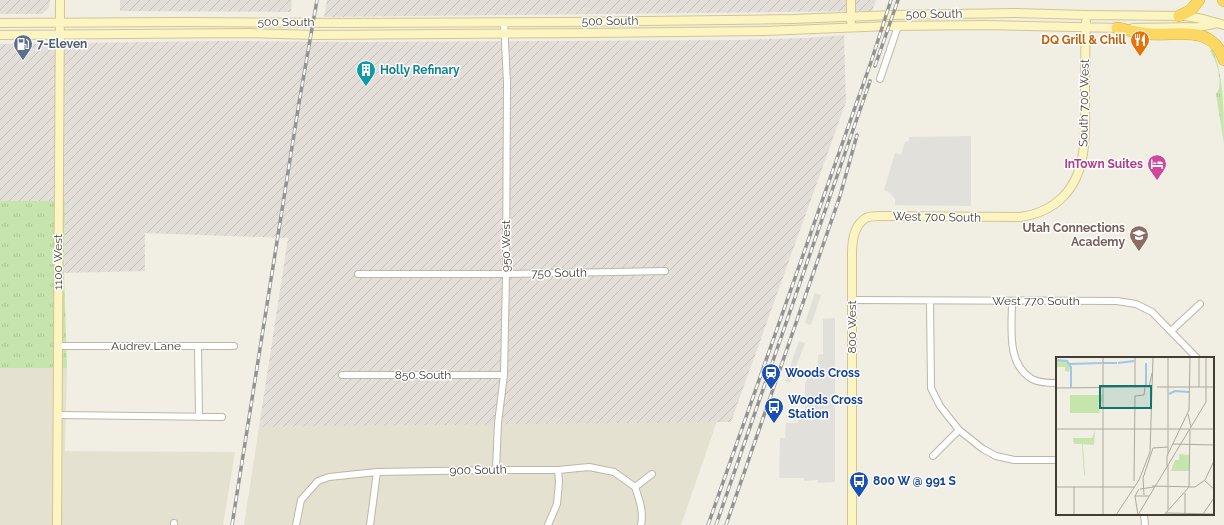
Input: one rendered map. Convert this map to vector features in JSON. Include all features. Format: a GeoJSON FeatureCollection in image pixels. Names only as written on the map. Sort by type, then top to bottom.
{"type":"FeatureCollection","features":[{"type":"Feature","properties":{"kind":"highway"},"geometry":{"type":"LineString","coordinates":[[1178,16],[1192,10],[1199,0]]}},
{"type":"Feature","properties":{"kind":"highway"},"geometry":{"type":"LineString","coordinates":[[1117,28],[1151,34],[1189,34],[1202,36],[1211,40],[1217,46],[1224,60]]}},
{"type":"Feature","properties":{"kind":"main road","name":"1100 West"},"geometry":{"type":"LineString","coordinates":[[58,525],[60,0]]}},
{"type":"Feature","properties":{"kind":"main road"},"geometry":{"type":"LineString","coordinates":[[851,0],[851,28]]}},
{"type":"Feature","properties":{"kind":"main road","name":"500 South"},"geometry":{"type":"LineString","coordinates":[[0,23],[504,22],[793,19],[924,14],[1014,13],[1178,16],[1197,17],[1222,23]]}},
{"type":"Feature","properties":{"kind":"main road"},"geometry":{"type":"LineString","coordinates":[[898,26],[906,21],[914,20],[924,14]]}},
{"type":"Feature","properties":{"kind":"main road","name":"South 700 West"},"geometry":{"type":"LineString","coordinates":[[1020,217],[1041,212],[1055,204],[1065,196],[1079,170],[1084,152],[1086,15]]}},
{"type":"Feature","properties":{"kind":"main road","name":"500 South"},"geometry":{"type":"LineString","coordinates":[[0,35],[248,33],[315,35],[505,34],[765,31],[898,26],[985,25],[1117,28],[1193,27],[1222,23]]}},
{"type":"Feature","properties":{"kind":"main road","name":"West 700 South"},"geometry":{"type":"LineString","coordinates":[[858,226],[867,217],[879,216],[1020,217]]}},
{"type":"Feature","properties":{"kind":"main road","name":"800 West"},"geometry":{"type":"LineString","coordinates":[[852,525],[852,243],[853,235],[858,226]]}},
{"type":"Feature","properties":{"kind":"street","name":"950 West"},"geometry":{"type":"LineString","coordinates":[[496,470],[498,423],[504,375],[506,274],[507,83],[504,22]]}},
{"type":"Feature","properties":{"kind":"street"},"geometry":{"type":"LineString","coordinates":[[880,79],[898,26]]}},
{"type":"Feature","properties":{"kind":"street","name":"750 South"},"geometry":{"type":"LineString","coordinates":[[358,274],[506,274],[665,271]]}},
{"type":"Feature","properties":{"kind":"street","name":"West 770 South"},"geometry":{"type":"LineString","coordinates":[[852,300],[1117,301],[1136,304],[1152,312],[1196,357]]}},
{"type":"Feature","properties":{"kind":"street"},"geometry":{"type":"LineString","coordinates":[[930,301],[931,388],[940,406],[959,430],[983,449],[996,456],[1014,460],[1056,460]]}},
{"type":"Feature","properties":{"kind":"street"},"geometry":{"type":"LineString","coordinates":[[1012,301],[1012,348],[1021,369],[1033,380],[1056,383]]}},
{"type":"Feature","properties":{"kind":"street"},"geometry":{"type":"LineString","coordinates":[[1171,331],[1200,304]]}},
{"type":"Feature","properties":{"kind":"street","name":"Audrev Lane"},"geometry":{"type":"LineString","coordinates":[[58,346],[234,346]]}},
{"type":"Feature","properties":{"kind":"street"},"geometry":{"type":"LineString","coordinates":[[198,346],[199,417]]}},
{"type":"Feature","properties":{"kind":"street","name":"850 South"},"geometry":{"type":"LineString","coordinates":[[342,375],[504,375]]}},
{"type":"Feature","properties":{"kind":"street"},"geometry":{"type":"LineString","coordinates":[[58,415],[222,417]]}},
{"type":"Feature","properties":{"kind":"street"},"geometry":{"type":"LineString","coordinates":[[933,456],[959,430]]}},
{"type":"Feature","properties":{"kind":"street","name":"900 South"},"geometry":{"type":"LineString","coordinates":[[296,525],[301,500],[318,481],[329,477],[377,472],[558,470],[589,467],[614,472],[635,487]]}},
{"type":"Feature","properties":{"kind":"street"},"geometry":{"type":"LineString","coordinates":[[548,525],[557,504],[559,482],[558,470]]}},
{"type":"Feature","properties":{"kind":"street"},"geometry":{"type":"LineString","coordinates":[[370,525],[377,472]]}},
{"type":"Feature","properties":{"kind":"street"},"geometry":{"type":"LineString","coordinates":[[641,525],[643,519],[641,506],[635,487],[652,474]]}},
{"type":"Feature","properties":{"kind":"street"},"geometry":{"type":"LineString","coordinates":[[1144,515],[1145,525]]}},
{"type":"Feature","properties":{"kind":"shaded area"},"geometry":{"type":"Polygon","coordinates":[[[0,0],[50,0],[49,8],[42,14],[0,14],[0,0]]]}},
{"type":"Feature","properties":{"kind":"shaded area"},"geometry":{"type":"Polygon","coordinates":[[[120,0],[292,0],[291,12],[120,11],[120,0]]]}},
{"type":"Feature","properties":{"kind":"shaded area"},"geometry":{"type":"Polygon","coordinates":[[[327,0],[876,0],[872,11],[324,17],[327,0]]]}},
{"type":"Feature","properties":{"kind":"shaded area"},"geometry":{"type":"Polygon","coordinates":[[[844,35],[846,102],[731,422],[259,427],[288,238],[145,233],[145,271],[64,273],[65,201],[0,201],[0,44],[224,41],[354,42],[738,40],[807,38],[844,35]]]}},
{"type":"Feature","properties":{"kind":"shaded area"},"geometry":{"type":"Polygon","coordinates":[[[971,136],[971,206],[895,205],[895,199],[890,193],[884,190],[895,153],[901,155],[905,142],[909,141],[909,137],[971,136]]]}},
{"type":"Feature","properties":{"kind":"shaded area"},"geometry":{"type":"Polygon","coordinates":[[[815,293],[821,295],[811,325],[805,323],[815,293]]]}},
{"type":"Feature","properties":{"kind":"shaded area"},"geometry":{"type":"Polygon","coordinates":[[[835,318],[835,482],[818,483],[818,480],[804,481],[804,478],[779,478],[780,438],[785,438],[786,423],[798,423],[798,410],[805,410],[805,384],[812,369],[818,369],[818,355],[823,354],[823,319],[835,318]]]}},
{"type":"Feature","properties":{"kind":"shaded area"},"geometry":{"type":"Polygon","coordinates":[[[799,341],[805,343],[790,383],[785,381],[799,341]]]}},
{"type":"Feature","properties":{"kind":"shaded area"},"geometry":{"type":"Polygon","coordinates":[[[0,368],[67,368],[65,451],[235,452],[223,525],[0,525],[0,368]]]}},
{"type":"Feature","properties":{"kind":"shaded area"},"geometry":{"type":"Polygon","coordinates":[[[717,421],[681,525],[244,525],[259,427],[717,421]]]}},
{"type":"Feature","properties":{"kind":"green space"},"geometry":{"type":"Polygon","coordinates":[[[1212,49],[1219,69],[1221,82],[1224,144],[1216,94],[1219,85],[1219,73],[1213,55],[1210,51],[1212,49]]]}},
{"type":"Feature","properties":{"kind":"green space"},"geometry":{"type":"Polygon","coordinates":[[[0,201],[65,201],[64,273],[67,368],[0,368],[0,201]]]}},
{"type":"Feature","properties":{"kind":"railway"},"geometry":{"type":"LineString","coordinates":[[232,525],[299,103],[317,0]]}},
{"type":"Feature","properties":{"kind":"railway"},"geometry":{"type":"LineString","coordinates":[[708,525],[871,62],[891,0]]}},
{"type":"Feature","properties":{"kind":"railway"},"geometry":{"type":"LineString","coordinates":[[875,66],[898,0]]}},
{"type":"Feature","properties":{"kind":"railway"},"geometry":{"type":"LineString","coordinates":[[716,525],[870,81]]}},
{"type":"Feature","properties":{"kind":"railway"},"geometry":{"type":"LineString","coordinates":[[726,525],[840,196],[857,135]]}},
{"type":"Feature","properties":{"kind":"place","name":"DQ Grill & Chill"},"geometry":{"type":"Point","coordinates":[1140,57]}},
{"type":"Feature","properties":{"kind":"place","name":"7-Eleven"},"geometry":{"type":"Point","coordinates":[23,61]}},
{"type":"Feature","properties":{"kind":"place","name":"Holly Refinary"},"geometry":{"type":"Point","coordinates":[366,87]}},
{"type":"Feature","properties":{"kind":"place","name":"InTown Suites"},"geometry":{"type":"Point","coordinates":[1157,181]}},
{"type":"Feature","properties":{"kind":"place","name":"Utah Connections Academy"},"geometry":{"type":"Point","coordinates":[1139,252]}},
{"type":"Feature","properties":{"kind":"place","name":"Woods Cross"},"geometry":{"type":"Point","coordinates":[771,390]}},
{"type":"Feature","properties":{"kind":"place","name":"Woods Cross Station"},"geometry":{"type":"Point","coordinates":[774,424]}},
{"type":"Feature","properties":{"kind":"place","name":"800 W @ 991 S"},"geometry":{"type":"Point","coordinates":[859,498]}}]}
